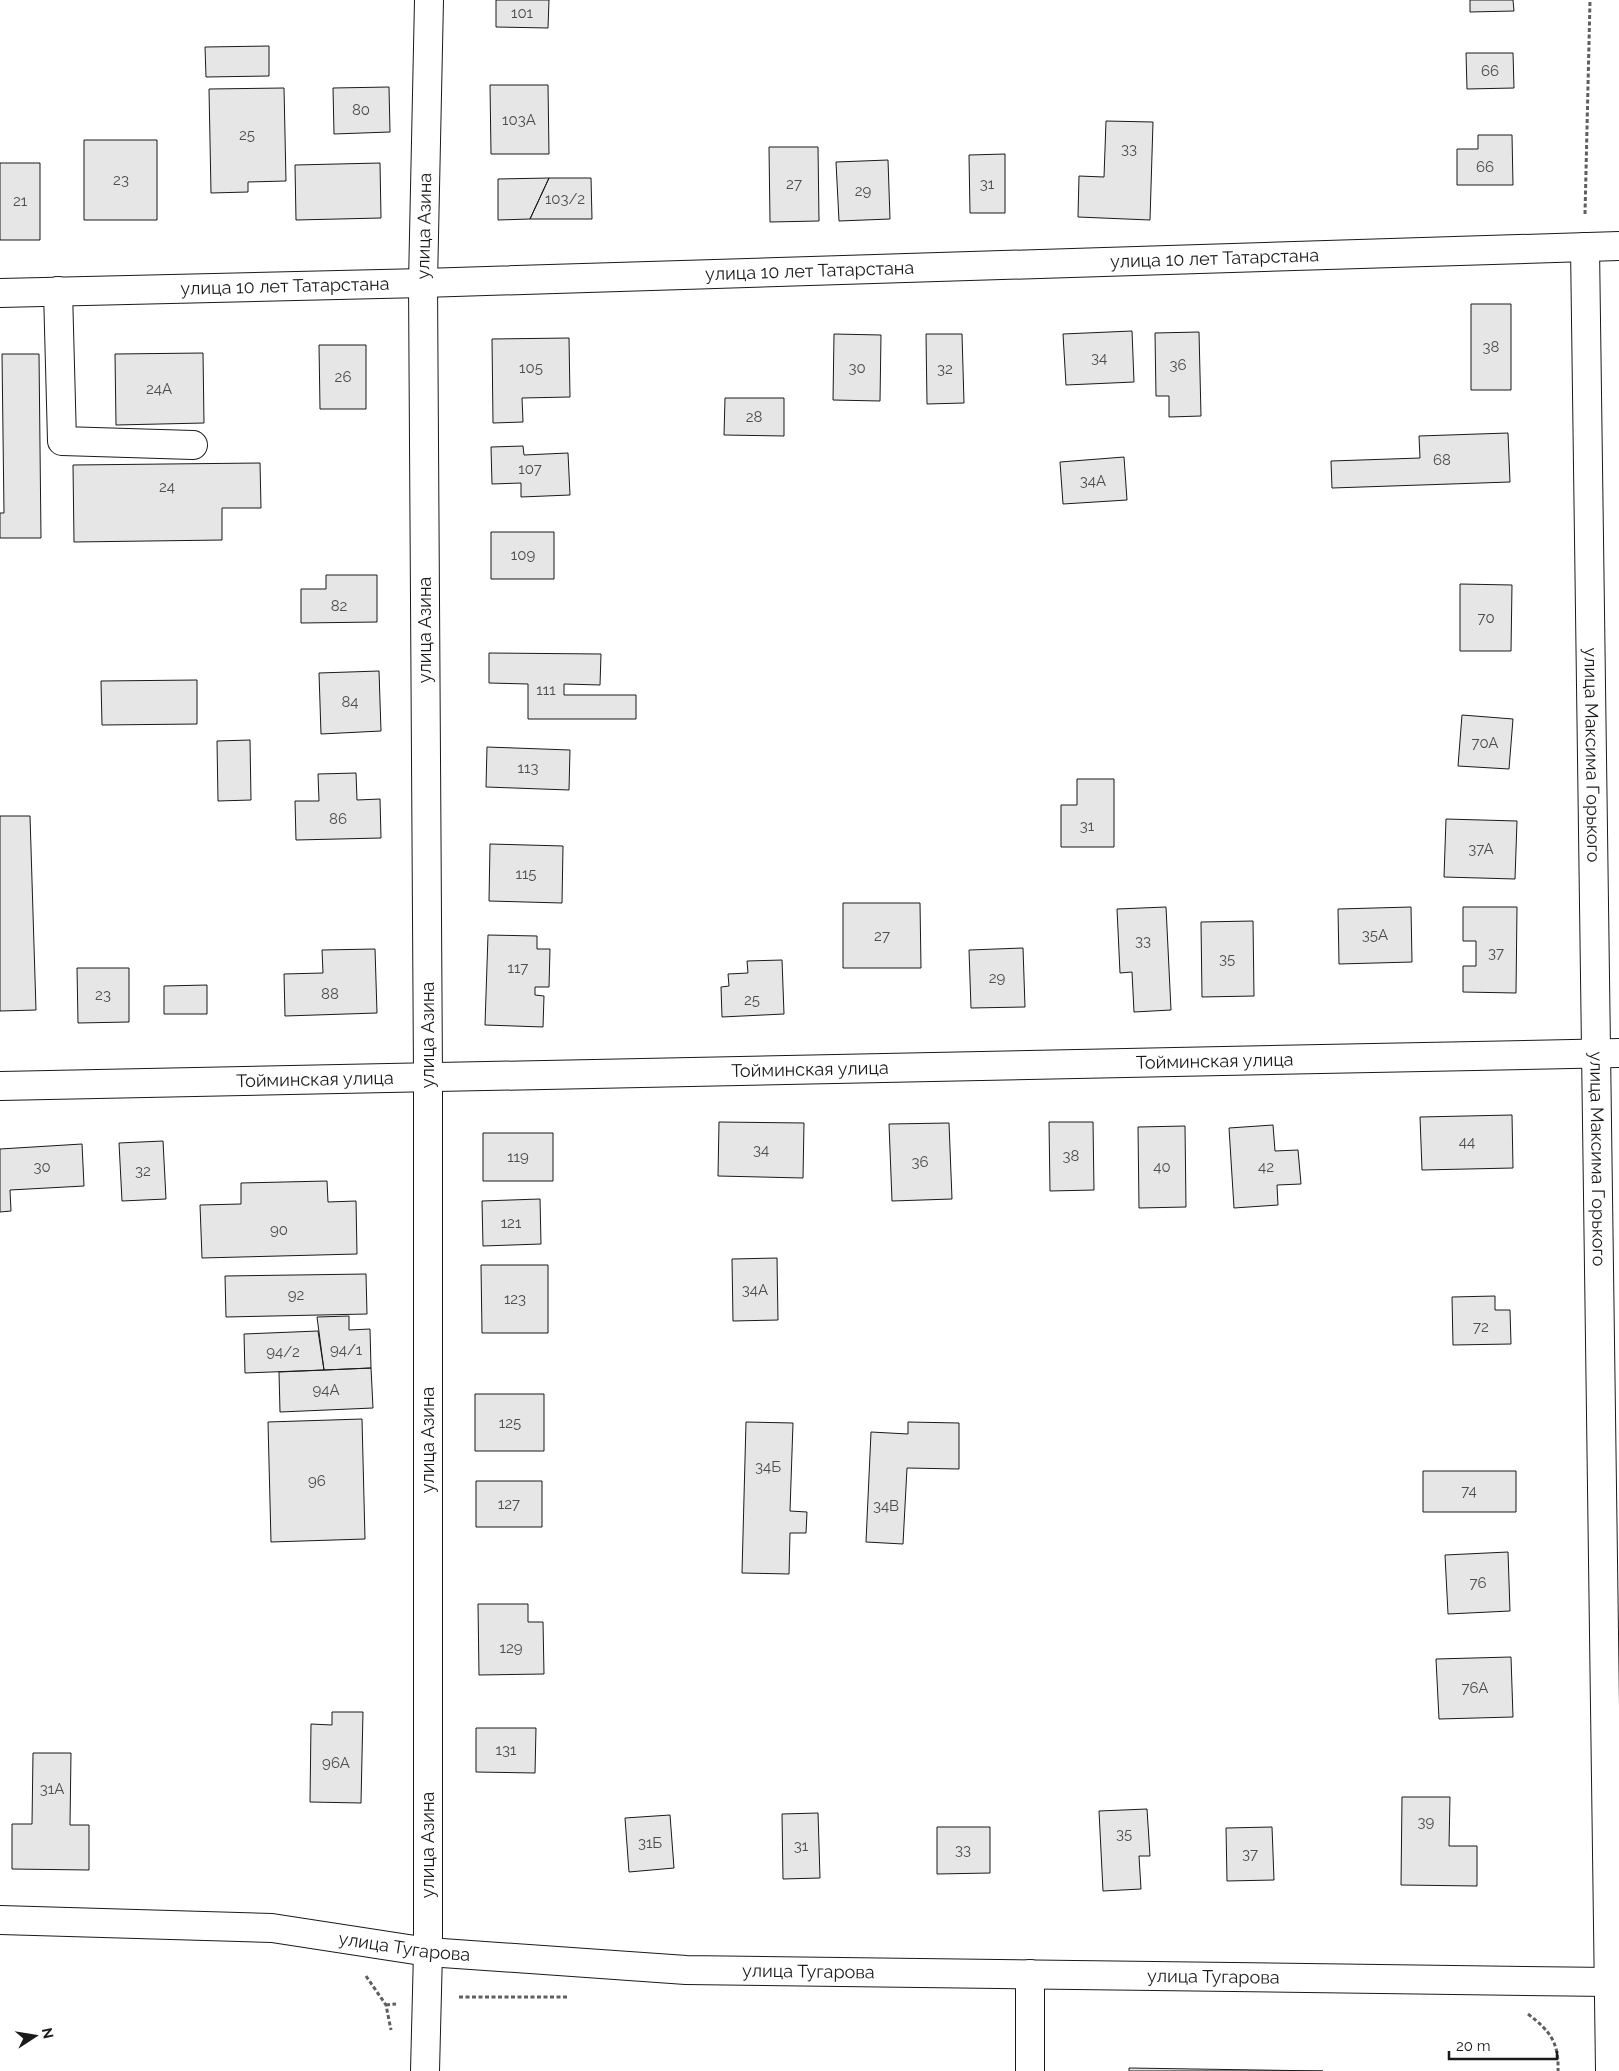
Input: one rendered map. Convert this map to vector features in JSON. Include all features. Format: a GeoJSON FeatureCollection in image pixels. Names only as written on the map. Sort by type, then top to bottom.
{"type":"FeatureCollection","features":[{"type":"Feature","properties":{"kind":"street","name":"улица Азина"},"geometry":{"type":"LineString","coordinates":[[425,2071],[428,1952],[428,1076],[423,283],[429,0]]}},
{"type":"Feature","properties":{"kind":"street","name":"улица 10 лет Татарстана"},"geometry":{"type":"LineString","coordinates":[[0,293],[423,283],[1619,246]]}},
{"type":"Feature","properties":{"kind":"street","name":"улица Максима Горького"},"geometry":{"type":"LineString","coordinates":[[1584,247],[1607,1053],[1614,1981],[1610,2071]]}},
{"type":"Feature","properties":{"kind":"street"},"geometry":{"type":"LineString","coordinates":[[58,291],[62,441],[193,445]]}},
{"type":"Feature","properties":{"kind":"street","name":"Тойминская улица"},"geometry":{"type":"LineString","coordinates":[[0,1086],[1607,1053]]}},
{"type":"Feature","properties":{"kind":"street","name":"улица Тугарова"},"geometry":{"type":"LineString","coordinates":[[0,1920],[272,1928],[428,1952],[686,1970],[1614,1981]]}},
{"type":"Feature","properties":{"kind":"street"},"geometry":{"type":"LineString","coordinates":[[1030,1974],[1030,2071]]}},
{"type":"Feature","properties":{"kind":"path"},"geometry":{"type":"LineString","coordinates":[[1584,247],[1590,0]]}},
{"type":"Feature","properties":{"kind":"path"},"geometry":{"type":"LineString","coordinates":[[358,1971],[366,1976],[386,2006],[391,2036]]}},
{"type":"Feature","properties":{"kind":"building"},"geometry":{"type":"Polygon","coordinates":[[[496,0],[549,0],[548,28],[496,27],[496,0]]]}},
{"type":"Feature","properties":{"kind":"building"},"geometry":{"type":"Polygon","coordinates":[[[1470,0],[1513,0],[1514,11],[1470,12],[1470,0]]]}},
{"type":"Feature","properties":{"kind":"building"},"geometry":{"type":"Polygon","coordinates":[[[269,46],[269,76],[206,77],[205,47],[269,46]]]}},
{"type":"Feature","properties":{"kind":"building"},"geometry":{"type":"Polygon","coordinates":[[[1466,53],[1513,53],[1514,88],[1467,89],[1466,53]]]}},
{"type":"Feature","properties":{"kind":"building"},"geometry":{"type":"Polygon","coordinates":[[[490,85],[548,85],[549,154],[491,154],[490,85]]]}},
{"type":"Feature","properties":{"kind":"building"},"geometry":{"type":"Polygon","coordinates":[[[389,87],[390,132],[334,134],[333,88],[389,87]]]}},
{"type":"Feature","properties":{"kind":"building"},"geometry":{"type":"Polygon","coordinates":[[[284,88],[286,181],[248,182],[248,192],[211,193],[209,89],[284,88]]]}},
{"type":"Feature","properties":{"kind":"building"},"geometry":{"type":"Polygon","coordinates":[[[1106,121],[1153,122],[1150,220],[1078,217],[1079,176],[1104,177],[1106,121]]]}},
{"type":"Feature","properties":{"kind":"building"},"geometry":{"type":"Polygon","coordinates":[[[1478,135],[1512,135],[1513,185],[1457,185],[1457,149],[1478,149],[1478,135]]]}},
{"type":"Feature","properties":{"kind":"building"},"geometry":{"type":"Polygon","coordinates":[[[84,140],[157,140],[157,220],[84,220],[84,140]]]}},
{"type":"Feature","properties":{"kind":"building"},"geometry":{"type":"Polygon","coordinates":[[[769,147],[818,147],[819,221],[770,222],[769,147]]]}},
{"type":"Feature","properties":{"kind":"building"},"geometry":{"type":"Polygon","coordinates":[[[1005,154],[1005,213],[970,213],[969,155],[1005,154]]]}},
{"type":"Feature","properties":{"kind":"building"},"geometry":{"type":"Polygon","coordinates":[[[888,160],[890,219],[839,221],[836,162],[888,160]]]}},
{"type":"Feature","properties":{"kind":"building"},"geometry":{"type":"Polygon","coordinates":[[[0,163],[40,163],[40,240],[0,240],[0,163]]]}},
{"type":"Feature","properties":{"kind":"building"},"geometry":{"type":"Polygon","coordinates":[[[380,163],[381,218],[296,220],[295,165],[380,163]]]}},
{"type":"Feature","properties":{"kind":"building"},"geometry":{"type":"Polygon","coordinates":[[[549,178],[591,178],[592,219],[530,219],[549,178]]]}},
{"type":"Feature","properties":{"kind":"building"},"geometry":{"type":"Polygon","coordinates":[[[549,178],[530,219],[498,220],[498,179],[549,178]]]}},
{"type":"Feature","properties":{"kind":"building"},"geometry":{"type":"Polygon","coordinates":[[[1471,304],[1511,304],[1511,390],[1471,390],[1471,304]]]}},
{"type":"Feature","properties":{"kind":"building"},"geometry":{"type":"Polygon","coordinates":[[[1132,331],[1134,382],[1066,385],[1063,334],[1132,331]]]}},
{"type":"Feature","properties":{"kind":"building"},"geometry":{"type":"Polygon","coordinates":[[[1199,332],[1201,416],[1169,417],[1169,396],[1156,396],[1155,333],[1199,332]]]}},
{"type":"Feature","properties":{"kind":"building"},"geometry":{"type":"Polygon","coordinates":[[[834,334],[881,335],[880,401],[833,400],[834,334]]]}},
{"type":"Feature","properties":{"kind":"building"},"geometry":{"type":"Polygon","coordinates":[[[926,334],[962,334],[964,403],[927,404],[926,334]]]}},
{"type":"Feature","properties":{"kind":"building"},"geometry":{"type":"Polygon","coordinates":[[[569,338],[570,397],[522,398],[523,422],[493,423],[492,339],[569,338]]]}},
{"type":"Feature","properties":{"kind":"building"},"geometry":{"type":"Polygon","coordinates":[[[319,345],[366,345],[366,409],[320,409],[319,345]]]}},
{"type":"Feature","properties":{"kind":"building"},"geometry":{"type":"Polygon","coordinates":[[[203,353],[204,423],[116,425],[115,354],[203,353]]]}},
{"type":"Feature","properties":{"kind":"building"},"geometry":{"type":"Polygon","coordinates":[[[2,354],[39,354],[41,538],[0,538],[0,513],[4,513],[2,354]]]}},
{"type":"Feature","properties":{"kind":"building"},"geometry":{"type":"Polygon","coordinates":[[[725,398],[784,398],[784,436],[724,435],[725,398]]]}},
{"type":"Feature","properties":{"kind":"building"},"geometry":{"type":"Polygon","coordinates":[[[1508,433],[1510,482],[1332,488],[1331,461],[1420,458],[1419,436],[1508,433]]]}},
{"type":"Feature","properties":{"kind":"building"},"geometry":{"type":"Polygon","coordinates":[[[523,446],[524,455],[568,453],[570,495],[521,497],[521,483],[492,484],[491,447],[523,446]]]}},
{"type":"Feature","properties":{"kind":"building"},"geometry":{"type":"Polygon","coordinates":[[[1124,457],[1127,500],[1063,504],[1060,462],[1124,457]]]}},
{"type":"Feature","properties":{"kind":"building"},"geometry":{"type":"Polygon","coordinates":[[[260,463],[261,508],[222,508],[222,540],[74,542],[73,465],[260,463]]]}},
{"type":"Feature","properties":{"kind":"building"},"geometry":{"type":"Polygon","coordinates":[[[491,532],[554,532],[554,579],[491,579],[491,532]]]}},
{"type":"Feature","properties":{"kind":"building"},"geometry":{"type":"Polygon","coordinates":[[[326,575],[377,575],[377,622],[301,623],[301,589],[326,589],[326,575]]]}},
{"type":"Feature","properties":{"kind":"building"},"geometry":{"type":"Polygon","coordinates":[[[1460,584],[1512,585],[1511,651],[1460,651],[1460,584]]]}},
{"type":"Feature","properties":{"kind":"building"},"geometry":{"type":"Polygon","coordinates":[[[489,653],[601,654],[600,685],[564,684],[564,695],[636,695],[636,719],[528,719],[528,684],[489,683],[489,653]]]}},
{"type":"Feature","properties":{"kind":"building"},"geometry":{"type":"Polygon","coordinates":[[[379,671],[381,731],[321,734],[319,673],[379,671]]]}},
{"type":"Feature","properties":{"kind":"building"},"geometry":{"type":"Polygon","coordinates":[[[197,680],[197,724],[102,725],[101,681],[197,680]]]}},
{"type":"Feature","properties":{"kind":"building"},"geometry":{"type":"Polygon","coordinates":[[[1462,715],[1513,719],[1509,769],[1458,766],[1462,715]]]}},
{"type":"Feature","properties":{"kind":"building"},"geometry":{"type":"Polygon","coordinates":[[[250,740],[251,800],[218,801],[217,741],[250,740]]]}},
{"type":"Feature","properties":{"kind":"building"},"geometry":{"type":"Polygon","coordinates":[[[487,747],[570,750],[569,790],[486,787],[487,747]]]}},
{"type":"Feature","properties":{"kind":"building"},"geometry":{"type":"Polygon","coordinates":[[[356,773],[357,800],[380,799],[381,838],[296,840],[295,801],[319,801],[318,774],[356,773]]]}},
{"type":"Feature","properties":{"kind":"building"},"geometry":{"type":"Polygon","coordinates":[[[1077,779],[1114,779],[1114,847],[1061,847],[1061,805],[1077,805],[1077,779]]]}},
{"type":"Feature","properties":{"kind":"building"},"geometry":{"type":"Polygon","coordinates":[[[0,816],[30,816],[36,1010],[0,1011],[0,816]]]}},
{"type":"Feature","properties":{"kind":"building"},"geometry":{"type":"Polygon","coordinates":[[[1446,819],[1517,821],[1515,879],[1444,877],[1446,819]]]}},
{"type":"Feature","properties":{"kind":"building"},"geometry":{"type":"Polygon","coordinates":[[[490,844],[563,846],[562,903],[489,901],[490,844]]]}},
{"type":"Feature","properties":{"kind":"building"},"geometry":{"type":"Polygon","coordinates":[[[843,903],[920,903],[921,968],[843,968],[843,903]]]}},
{"type":"Feature","properties":{"kind":"building"},"geometry":{"type":"Polygon","coordinates":[[[1166,907],[1171,1010],[1134,1012],[1132,972],[1120,973],[1117,909],[1166,907]]]}},
{"type":"Feature","properties":{"kind":"building"},"geometry":{"type":"Polygon","coordinates":[[[1411,907],[1412,962],[1339,964],[1338,909],[1411,907]]]}},
{"type":"Feature","properties":{"kind":"building"},"geometry":{"type":"Polygon","coordinates":[[[1463,907],[1517,907],[1516,993],[1463,992],[1463,966],[1476,966],[1476,941],[1463,941],[1463,907]]]}},
{"type":"Feature","properties":{"kind":"building"},"geometry":{"type":"Polygon","coordinates":[[[1253,921],[1254,996],[1202,997],[1201,922],[1253,921]]]}},
{"type":"Feature","properties":{"kind":"building"},"geometry":{"type":"Polygon","coordinates":[[[488,935],[537,936],[537,949],[550,949],[549,987],[535,987],[535,995],[544,996],[543,1027],[485,1025],[488,935]]]}},
{"type":"Feature","properties":{"kind":"building"},"geometry":{"type":"Polygon","coordinates":[[[1023,948],[1025,1007],[971,1008],[969,950],[1023,948]]]}},
{"type":"Feature","properties":{"kind":"building"},"geometry":{"type":"Polygon","coordinates":[[[375,949],[377,1013],[285,1016],[284,974],[323,973],[322,950],[375,949]]]}},
{"type":"Feature","properties":{"kind":"building"},"geometry":{"type":"Polygon","coordinates":[[[782,960],[784,1014],[722,1017],[721,987],[729,986],[728,974],[748,973],[747,961],[782,960]]]}},
{"type":"Feature","properties":{"kind":"building"},"geometry":{"type":"Polygon","coordinates":[[[77,968],[129,968],[129,1022],[78,1023],[77,968]]]}},
{"type":"Feature","properties":{"kind":"building"},"geometry":{"type":"Polygon","coordinates":[[[207,985],[207,1014],[164,1014],[164,986],[207,985]]]}},
{"type":"Feature","properties":{"kind":"building"},"geometry":{"type":"Polygon","coordinates":[[[1512,1115],[1513,1168],[1422,1170],[1420,1117],[1512,1115]]]}},
{"type":"Feature","properties":{"kind":"building"},"geometry":{"type":"Polygon","coordinates":[[[719,1122],[804,1123],[803,1178],[718,1176],[719,1122]]]}},
{"type":"Feature","properties":{"kind":"building"},"geometry":{"type":"Polygon","coordinates":[[[1049,1122],[1093,1122],[1094,1190],[1050,1191],[1049,1122]]]}},
{"type":"Feature","properties":{"kind":"building"},"geometry":{"type":"Polygon","coordinates":[[[949,1123],[952,1199],[892,1201],[889,1124],[949,1123]]]}},
{"type":"Feature","properties":{"kind":"building"},"geometry":{"type":"Polygon","coordinates":[[[1273,1125],[1275,1151],[1298,1150],[1301,1184],[1277,1185],[1278,1205],[1234,1208],[1229,1128],[1273,1125]]]}},
{"type":"Feature","properties":{"kind":"building"},"geometry":{"type":"Polygon","coordinates":[[[1185,1126],[1186,1207],[1139,1208],[1138,1127],[1185,1126]]]}},
{"type":"Feature","properties":{"kind":"building"},"geometry":{"type":"Polygon","coordinates":[[[483,1133],[553,1133],[553,1181],[483,1181],[483,1133]]]}},
{"type":"Feature","properties":{"kind":"building"},"geometry":{"type":"Polygon","coordinates":[[[163,1141],[166,1199],[122,1201],[119,1143],[163,1141]]]}},
{"type":"Feature","properties":{"kind":"building"},"geometry":{"type":"Polygon","coordinates":[[[82,1144],[84,1186],[10,1190],[11,1211],[0,1212],[0,1149],[82,1144]]]}},
{"type":"Feature","properties":{"kind":"building"},"geometry":{"type":"Polygon","coordinates":[[[327,1181],[328,1202],[356,1201],[357,1254],[202,1258],[200,1205],[241,1204],[241,1183],[327,1181]]]}},
{"type":"Feature","properties":{"kind":"building"},"geometry":{"type":"Polygon","coordinates":[[[540,1199],[541,1244],[483,1246],[482,1201],[540,1199]]]}},
{"type":"Feature","properties":{"kind":"building"},"geometry":{"type":"Polygon","coordinates":[[[777,1258],[778,1320],[733,1321],[732,1259],[777,1258]]]}},
{"type":"Feature","properties":{"kind":"building"},"geometry":{"type":"Polygon","coordinates":[[[481,1265],[548,1265],[548,1333],[482,1333],[481,1265]]]}},
{"type":"Feature","properties":{"kind":"building"},"geometry":{"type":"Polygon","coordinates":[[[366,1274],[367,1314],[226,1317],[225,1276],[366,1274]]]}},
{"type":"Feature","properties":{"kind":"building"},"geometry":{"type":"Polygon","coordinates":[[[1495,1296],[1495,1310],[1510,1310],[1511,1344],[1453,1345],[1452,1297],[1495,1296]]]}},
{"type":"Feature","properties":{"kind":"building"},"geometry":{"type":"Polygon","coordinates":[[[349,1316],[349,1330],[370,1329],[371,1368],[324,1370],[317,1317],[349,1316]]]}},
{"type":"Feature","properties":{"kind":"building"},"geometry":{"type":"Polygon","coordinates":[[[318,1331],[324,1370],[245,1373],[244,1334],[318,1331]]]}},
{"type":"Feature","properties":{"kind":"building"},"geometry":{"type":"Polygon","coordinates":[[[371,1368],[373,1408],[280,1412],[279,1372],[371,1368]]]}},
{"type":"Feature","properties":{"kind":"building"},"geometry":{"type":"Polygon","coordinates":[[[475,1394],[544,1394],[544,1451],[475,1451],[475,1394]]]}},
{"type":"Feature","properties":{"kind":"building"},"geometry":{"type":"Polygon","coordinates":[[[362,1419],[365,1539],[271,1542],[268,1422],[362,1419]]]}},
{"type":"Feature","properties":{"kind":"building"},"geometry":{"type":"Polygon","coordinates":[[[746,1422],[793,1423],[790,1511],[807,1512],[806,1533],[790,1533],[789,1574],[742,1573],[746,1422]]]}},
{"type":"Feature","properties":{"kind":"building"},"geometry":{"type":"Polygon","coordinates":[[[908,1422],[959,1423],[959,1469],[907,1468],[903,1544],[866,1542],[871,1432],[908,1434],[908,1422]]]}},
{"type":"Feature","properties":{"kind":"building"},"geometry":{"type":"Polygon","coordinates":[[[1423,1471],[1516,1471],[1516,1512],[1423,1512],[1423,1471]]]}},
{"type":"Feature","properties":{"kind":"building"},"geometry":{"type":"Polygon","coordinates":[[[476,1481],[542,1481],[542,1527],[476,1527],[476,1481]]]}},
{"type":"Feature","properties":{"kind":"building"},"geometry":{"type":"Polygon","coordinates":[[[1508,1552],[1510,1611],[1448,1614],[1445,1555],[1508,1552]]]}},
{"type":"Feature","properties":{"kind":"building"},"geometry":{"type":"Polygon","coordinates":[[[478,1604],[528,1604],[528,1622],[543,1622],[544,1674],[479,1675],[478,1604]]]}},
{"type":"Feature","properties":{"kind":"building"},"geometry":{"type":"Polygon","coordinates":[[[1511,1657],[1513,1717],[1439,1719],[1436,1659],[1511,1657]]]}},
{"type":"Feature","properties":{"kind":"building"},"geometry":{"type":"Polygon","coordinates":[[[332,1712],[363,1712],[361,1803],[310,1802],[311,1724],[332,1725],[332,1712]]]}},
{"type":"Feature","properties":{"kind":"building"},"geometry":{"type":"Polygon","coordinates":[[[476,1728],[536,1728],[535,1773],[476,1772],[476,1728]]]}},
{"type":"Feature","properties":{"kind":"building"},"geometry":{"type":"Polygon","coordinates":[[[33,1753],[71,1753],[70,1825],[89,1825],[89,1870],[12,1869],[12,1824],[32,1824],[33,1753]]]}},
{"type":"Feature","properties":{"kind":"building"},"geometry":{"type":"Polygon","coordinates":[[[1402,1797],[1450,1797],[1449,1846],[1477,1846],[1477,1886],[1401,1885],[1402,1797]]]}},
{"type":"Feature","properties":{"kind":"building"},"geometry":{"type":"Polygon","coordinates":[[[1147,1809],[1150,1856],[1139,1856],[1141,1889],[1103,1891],[1099,1811],[1147,1809]]]}},
{"type":"Feature","properties":{"kind":"building"},"geometry":{"type":"Polygon","coordinates":[[[818,1813],[820,1878],[783,1879],[782,1814],[818,1813]]]}},
{"type":"Feature","properties":{"kind":"building"},"geometry":{"type":"Polygon","coordinates":[[[670,1815],[674,1868],[629,1872],[625,1818],[670,1815]]]}},
{"type":"Feature","properties":{"kind":"building"},"geometry":{"type":"Polygon","coordinates":[[[937,1827],[990,1827],[990,1873],[937,1874],[937,1827]]]}},
{"type":"Feature","properties":{"kind":"building"},"geometry":{"type":"Polygon","coordinates":[[[1272,1827],[1274,1880],[1227,1881],[1226,1828],[1272,1827]]]}},
{"type":"Feature","properties":{"kind":"building"},"geometry":{"type":"Polygon","coordinates":[[[1129,2068],[1323,2071],[1129,2071],[1129,2068]]]}}]}
